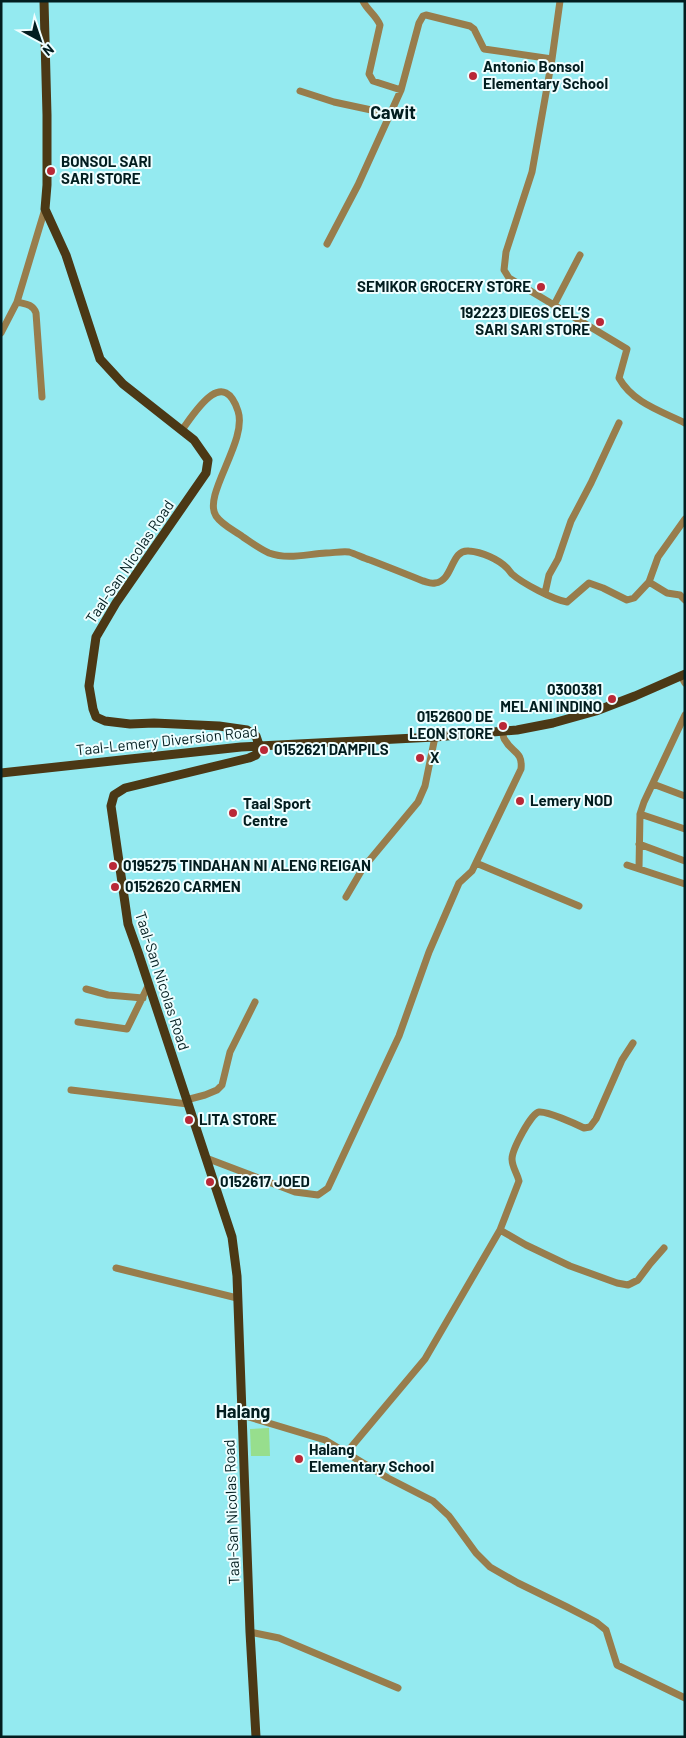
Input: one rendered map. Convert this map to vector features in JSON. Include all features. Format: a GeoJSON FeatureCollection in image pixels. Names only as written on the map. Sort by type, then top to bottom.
{"type":"FeatureCollection","features":[{"type":"Feature","properties":{"kind":"main road","name":"Taal-San Nicolas Road"},"geometry":{"type":"LineString","coordinates":[[44,1],[47,115],[45,209],[66,255],[100,359],[123,384],[194,440],[208,460],[206,473],[116,603],[96,637],[89,686],[93,709],[96,717],[106,721],[130,724],[154,723],[219,726],[247,730],[256,736],[260,745],[256,755],[249,758],[125,788],[114,795],[111,815],[128,924],[232,1238],[237,1298],[256,1737]]}},
{"type":"Feature","properties":{"kind":"main road","name":"Taal-Lemery Diversion Road"},"geometry":{"type":"LineString","coordinates":[[1,773],[260,745],[503,732],[537,727],[573,718],[684,678]]}},
{"type":"Feature","properties":{"kind":"street"},"geometry":{"type":"LineString","coordinates":[[363,1],[380,25],[369,74],[370,78],[373,81],[401,90]]}},
{"type":"Feature","properties":{"kind":"street"},"geometry":{"type":"LineString","coordinates":[[560,1],[532,172],[506,252],[504,270],[509,278],[627,350],[619,378],[624,386],[634,397],[685,423]]}},
{"type":"Feature","properties":{"kind":"street"},"geometry":{"type":"LineString","coordinates":[[327,244],[358,185],[401,90],[423,16],[426,14],[470,26],[474,29],[484,50],[552,59]]}},
{"type":"Feature","properties":{"kind":"street"},"geometry":{"type":"LineString","coordinates":[[300,92],[334,102],[390,114]]}},
{"type":"Feature","properties":{"kind":"street"},"geometry":{"type":"LineString","coordinates":[[1,333],[17,302],[45,209]]}},
{"type":"Feature","properties":{"kind":"street"},"geometry":{"type":"LineString","coordinates":[[554,305],[580,255]]}},
{"type":"Feature","properties":{"kind":"street"},"geometry":{"type":"LineString","coordinates":[[17,302],[29,305],[34,308],[36,313],[42,397]]}},
{"type":"Feature","properties":{"kind":"street"},"geometry":{"type":"LineString","coordinates":[[182,430],[207,398],[216,392],[224,392],[230,396],[238,411],[240,425],[237,439],[214,501],[214,509],[216,516],[229,527],[271,553],[295,556],[348,552],[423,581],[434,583],[447,577],[457,556],[467,551],[485,555],[507,567],[512,574],[559,601],[567,602],[589,583],[627,600],[634,598],[649,582],[658,557],[685,519]]}},
{"type":"Feature","properties":{"kind":"street"},"geometry":{"type":"LineString","coordinates":[[545,593],[549,575],[558,559],[571,521],[592,483],[619,423]]}},
{"type":"Feature","properties":{"kind":"street"},"geometry":{"type":"LineString","coordinates":[[649,582],[667,593],[680,595],[685,600]]}},
{"type":"Feature","properties":{"kind":"street"},"geometry":{"type":"LineString","coordinates":[[639,868],[640,814],[685,715]]}},
{"type":"Feature","properties":{"kind":"street"},"geometry":{"type":"LineString","coordinates":[[206,1158],[295,1192],[318,1195],[328,1188],[399,1036],[429,952],[459,883],[468,876],[476,863],[521,770],[522,762],[505,740],[503,732]]}},
{"type":"Feature","properties":{"kind":"street"},"geometry":{"type":"LineString","coordinates":[[346,898],[363,868],[418,802],[425,786],[435,737]]}},
{"type":"Feature","properties":{"kind":"street"},"geometry":{"type":"LineString","coordinates":[[653,784],[685,796]]}},
{"type":"Feature","properties":{"kind":"street"},"geometry":{"type":"LineString","coordinates":[[640,814],[685,829]]}},
{"type":"Feature","properties":{"kind":"street"},"geometry":{"type":"LineString","coordinates":[[639,844],[685,861]]}},
{"type":"Feature","properties":{"kind":"street"},"geometry":{"type":"LineString","coordinates":[[476,863],[579,906]]}},
{"type":"Feature","properties":{"kind":"street"},"geometry":{"type":"LineString","coordinates":[[627,865],[685,884]]}},
{"type":"Feature","properties":{"kind":"street"},"geometry":{"type":"LineString","coordinates":[[78,1022],[127,1028],[149,984]]}},
{"type":"Feature","properties":{"kind":"street"},"geometry":{"type":"LineString","coordinates":[[86,989],[108,995],[143,998]]}},
{"type":"Feature","properties":{"kind":"street"},"geometry":{"type":"LineString","coordinates":[[71,1090],[187,1102],[217,1090],[222,1084],[230,1052],[255,1002]]}},
{"type":"Feature","properties":{"kind":"street"},"geometry":{"type":"LineString","coordinates":[[347,1452],[425,1359],[500,1230],[519,1181],[512,1155],[530,1119],[534,1114],[543,1112],[584,1128],[590,1127],[596,1119],[622,1060],[632,1043]]}},
{"type":"Feature","properties":{"kind":"street"},"geometry":{"type":"LineString","coordinates":[[500,1230],[570,1266],[617,1283],[628,1285],[638,1280],[664,1248]]}},
{"type":"Feature","properties":{"kind":"street"},"geometry":{"type":"LineString","coordinates":[[116,1268],[237,1298]]}},
{"type":"Feature","properties":{"kind":"street"},"geometry":{"type":"LineString","coordinates":[[242,1415],[325,1440],[388,1478],[434,1501],[449,1516],[476,1553],[490,1567],[518,1584],[567,1606],[596,1622],[606,1630],[617,1665],[685,1698]]}},
{"type":"Feature","properties":{"kind":"street"},"geometry":{"type":"LineString","coordinates":[[250,1632],[279,1638],[398,1688]]}},
{"type":"Feature","properties":{"kind":"green space"},"geometry":{"type":"Polygon","coordinates":[[[269,1428],[270,1456],[251,1456],[250,1429],[269,1428]]]}},
{"type":"Feature","properties":{"kind":"place","name":"Antonio Bonsol Elementary School"},"geometry":{"type":"Point","coordinates":[473,76]}},
{"type":"Feature","properties":{"kind":"place","name":"BONSOL SARI SARI STORE"},"geometry":{"type":"Point","coordinates":[51,171]}},
{"type":"Feature","properties":{"kind":"place","name":"SEMIKOR GROCERY STORE"},"geometry":{"type":"Point","coordinates":[541,287]}},
{"type":"Feature","properties":{"kind":"place","name":"192223 DIEGS CEL’S SARI SARI STORE"},"geometry":{"type":"Point","coordinates":[600,322]}},
{"type":"Feature","properties":{"kind":"place","name":"0300381 MELANI INDINO"},"geometry":{"type":"Point","coordinates":[612,699]}},
{"type":"Feature","properties":{"kind":"place","name":"0152600 DE LEON STORE"},"geometry":{"type":"Point","coordinates":[503,726]}},
{"type":"Feature","properties":{"kind":"place","name":"0152621 DAMPILS"},"geometry":{"type":"Point","coordinates":[264,750]}},
{"type":"Feature","properties":{"kind":"place","name":"X"},"geometry":{"type":"Point","coordinates":[420,758]}},
{"type":"Feature","properties":{"kind":"place","name":"Lemery NOD"},"geometry":{"type":"Point","coordinates":[520,801]}},
{"type":"Feature","properties":{"kind":"place","name":"Taal Sport Centre"},"geometry":{"type":"Point","coordinates":[233,813]}},
{"type":"Feature","properties":{"kind":"place","name":"0195275 TINDAHAN NI ALENG REIGAN"},"geometry":{"type":"Point","coordinates":[113,866]}},
{"type":"Feature","properties":{"kind":"place","name":"0152620 CARMEN"},"geometry":{"type":"Point","coordinates":[115,887]}},
{"type":"Feature","properties":{"kind":"place","name":"LITA STORE"},"geometry":{"type":"Point","coordinates":[189,1120]}},
{"type":"Feature","properties":{"kind":"place","name":"0152617 JOED"},"geometry":{"type":"Point","coordinates":[210,1182]}},
{"type":"Feature","properties":{"kind":"place","name":"Halang Elementary School"},"geometry":{"type":"Point","coordinates":[299,1459]}},
{"type":"Feature","properties":{"kind":"district","name":"Cawit"},"geometry":{"type":"Point","coordinates":[393,113]}},
{"type":"Feature","properties":{"kind":"district","name":"Halang"},"geometry":{"type":"Point","coordinates":[243,1412]}}]}
